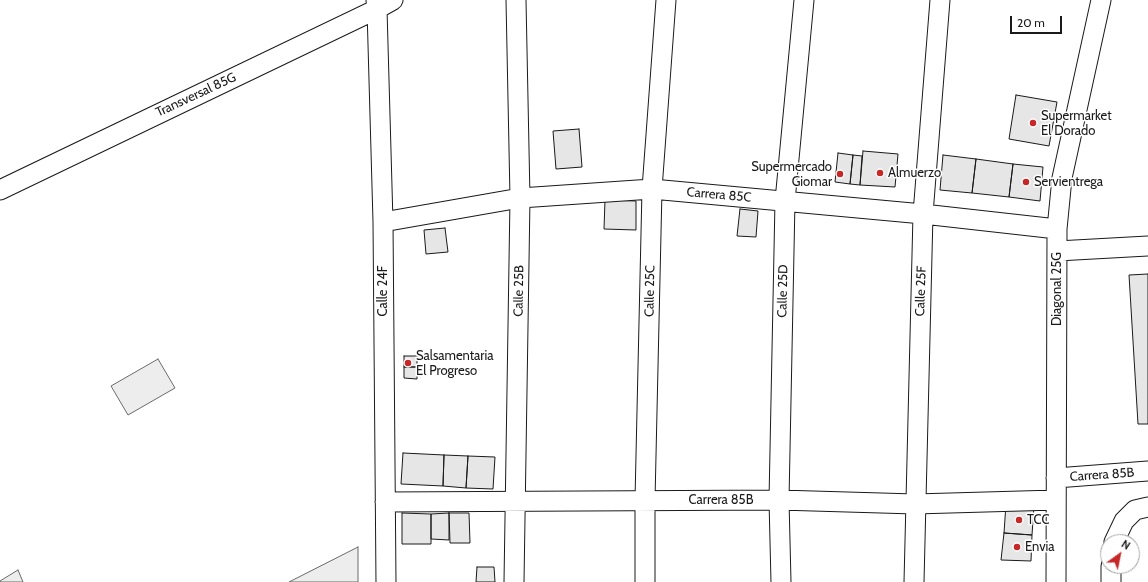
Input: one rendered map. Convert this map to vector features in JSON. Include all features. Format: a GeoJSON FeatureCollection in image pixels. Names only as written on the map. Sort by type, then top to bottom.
{"type":"FeatureCollection","features":[{"type":"Feature","properties":{"kind":"street","name":"Calle 25B"},"geometry":{"type":"LineString","coordinates":[[514,582],[520,198],[516,0]]}},
{"type":"Feature","properties":{"kind":"street","name":"Calle 25C"},"geometry":{"type":"LineString","coordinates":[[645,582],[645,500],[652,190],[666,0]]}},
{"type":"Feature","properties":{"kind":"street","name":"Calle 25D"},"geometry":{"type":"LineString","coordinates":[[780,582],[778,500],[785,201],[804,0]]}},
{"type":"Feature","properties":{"kind":"street","name":"Calle 25F"},"geometry":{"type":"LineString","coordinates":[[914,582],[923,214],[940,0]]}},
{"type":"Feature","properties":{"kind":"street","name":"Diagonal 25G"},"geometry":{"type":"LineString","coordinates":[[1056,582],[1057,229],[1062,178],[1101,0]]}},
{"type":"Feature","properties":{"kind":"street","name":"Transversal 85G"},"geometry":{"type":"LineString","coordinates":[[0,190],[382,3]]}},
{"type":"Feature","properties":{"kind":"street","name":"Calle 24F"},"geometry":{"type":"LineString","coordinates":[[382,3],[386,582]]}},
{"type":"Feature","properties":{"kind":"street","name":"Carrera 85C"},"geometry":{"type":"LineString","coordinates":[[383,222],[520,198],[652,190],[923,214],[1057,229]]}},
{"type":"Feature","properties":{"kind":"street"},"geometry":{"type":"LineString","coordinates":[[1057,251],[1148,246]]}},
{"type":"Feature","properties":{"kind":"street","name":"Carrera 85B"},"geometry":{"type":"LineString","coordinates":[[1056,478],[1148,471]]}},
{"type":"Feature","properties":{"kind":"street","name":"Carrera 85B"},"geometry":{"type":"LineString","coordinates":[[385,502],[516,500],[778,500],[915,504],[1056,500]]}},
{"type":"Feature","properties":{"kind":"street"},"geometry":{"type":"LineString","coordinates":[[1118,534],[1124,521],[1135,510],[1148,507]]}},
{"type":"Feature","properties":{"kind":"shaded area"},"geometry":{"type":"Polygon","coordinates":[[[158,359],[175,388],[128,415],[111,386],[158,359]]]}},
{"type":"Feature","properties":{"kind":"shaded area"},"geometry":{"type":"Polygon","coordinates":[[[358,547],[358,582],[289,582],[358,547]]]}},
{"type":"Feature","properties":{"kind":"shaded area"},"geometry":{"type":"Polygon","coordinates":[[[18,570],[23,582],[0,582],[0,581],[18,570]]]}},
{"type":"Feature","properties":{"kind":"building"},"geometry":{"type":"Polygon","coordinates":[[[1016,95],[1057,102],[1049,146],[1009,139],[1016,95]]]}},
{"type":"Feature","properties":{"kind":"building"},"geometry":{"type":"Polygon","coordinates":[[[579,129],[582,167],[556,169],[553,131],[579,129]]]}},
{"type":"Feature","properties":{"kind":"building"},"geometry":{"type":"Polygon","coordinates":[[[863,151],[898,154],[895,187],[860,185],[863,151]]]}},
{"type":"Feature","properties":{"kind":"building"},"geometry":{"type":"Polygon","coordinates":[[[838,153],[853,155],[850,184],[835,182],[838,153]]]}},
{"type":"Feature","properties":{"kind":"building"},"geometry":{"type":"Polygon","coordinates":[[[853,155],[862,156],[860,185],[850,184],[853,155]]]}},
{"type":"Feature","properties":{"kind":"building"},"geometry":{"type":"Polygon","coordinates":[[[943,155],[976,159],[972,193],[940,190],[943,155]]]}},
{"type":"Feature","properties":{"kind":"building"},"geometry":{"type":"Polygon","coordinates":[[[976,159],[1013,164],[1009,197],[972,193],[976,159]]]}},
{"type":"Feature","properties":{"kind":"building","name":"Servientrega"},"geometry":{"type":"Polygon","coordinates":[[[1013,164],[1043,167],[1040,201],[1009,197],[1013,164]]]}},
{"type":"Feature","properties":{"kind":"building"},"geometry":{"type":"Polygon","coordinates":[[[605,200],[636,201],[636,230],[604,229],[605,200]]]}},
{"type":"Feature","properties":{"kind":"building"},"geometry":{"type":"Polygon","coordinates":[[[740,209],[758,211],[756,237],[737,236],[740,209]]]}},
{"type":"Feature","properties":{"kind":"building"},"geometry":{"type":"Polygon","coordinates":[[[445,228],[448,252],[426,254],[424,230],[445,228]]]}},
{"type":"Feature","properties":{"kind":"building"},"geometry":{"type":"Polygon","coordinates":[[[1148,274],[1148,424],[1138,424],[1129,275],[1148,274]]]}},
{"type":"Feature","properties":{"kind":"building"},"geometry":{"type":"Polygon","coordinates":[[[404,356],[417,356],[417,367],[404,367],[404,356]]]}},
{"type":"Feature","properties":{"kind":"building"},"geometry":{"type":"Polygon","coordinates":[[[404,367],[417,367],[417,379],[404,378],[404,367]]]}},
{"type":"Feature","properties":{"kind":"building"},"geometry":{"type":"Polygon","coordinates":[[[403,453],[444,455],[443,486],[401,484],[403,453]]]}},
{"type":"Feature","properties":{"kind":"building"},"geometry":{"type":"Polygon","coordinates":[[[444,455],[468,456],[466,488],[443,486],[444,455]]]}},
{"type":"Feature","properties":{"kind":"building"},"geometry":{"type":"Polygon","coordinates":[[[468,456],[495,457],[493,489],[466,488],[468,456]]]}},
{"type":"Feature","properties":{"kind":"building","name":"TCC"},"geometry":{"type":"Polygon","coordinates":[[[1006,504],[1034,506],[1032,535],[1004,533],[1006,504]]]}},
{"type":"Feature","properties":{"kind":"building"},"geometry":{"type":"Polygon","coordinates":[[[402,513],[431,514],[431,544],[402,544],[402,513]]]}},
{"type":"Feature","properties":{"kind":"building"},"geometry":{"type":"Polygon","coordinates":[[[449,513],[449,540],[431,539],[431,514],[449,513]]]}},
{"type":"Feature","properties":{"kind":"building"},"geometry":{"type":"Polygon","coordinates":[[[449,513],[469,513],[470,543],[450,543],[449,513]]]}},
{"type":"Feature","properties":{"kind":"building","name":"Envia"},"geometry":{"type":"Polygon","coordinates":[[[1004,533],[1032,535],[1031,561],[1001,560],[1004,533]]]}},
{"type":"Feature","properties":{"kind":"building"},"geometry":{"type":"Polygon","coordinates":[[[477,567],[494,567],[495,582],[476,582],[477,567]]]}},
{"type":"Feature","properties":{"kind":"place","name":"Supermarket El Dorado"},"geometry":{"type":"Point","coordinates":[1033,123]}},
{"type":"Feature","properties":{"kind":"place","name":"Almuerzo"},"geometry":{"type":"Point","coordinates":[880,173]}},
{"type":"Feature","properties":{"kind":"place","name":"Supermercado Giomar"},"geometry":{"type":"Point","coordinates":[840,174]}},
{"type":"Feature","properties":{"kind":"place","name":"Servientrega"},"geometry":{"type":"Point","coordinates":[1026,182]}},
{"type":"Feature","properties":{"kind":"place","name":"Salsamentaria El Progreso"},"geometry":{"type":"Point","coordinates":[408,363]}},
{"type":"Feature","properties":{"kind":"place","name":"TCC"},"geometry":{"type":"Point","coordinates":[1019,520]}},
{"type":"Feature","properties":{"kind":"place","name":"Envia"},"geometry":{"type":"Point","coordinates":[1017,547]}}]}
